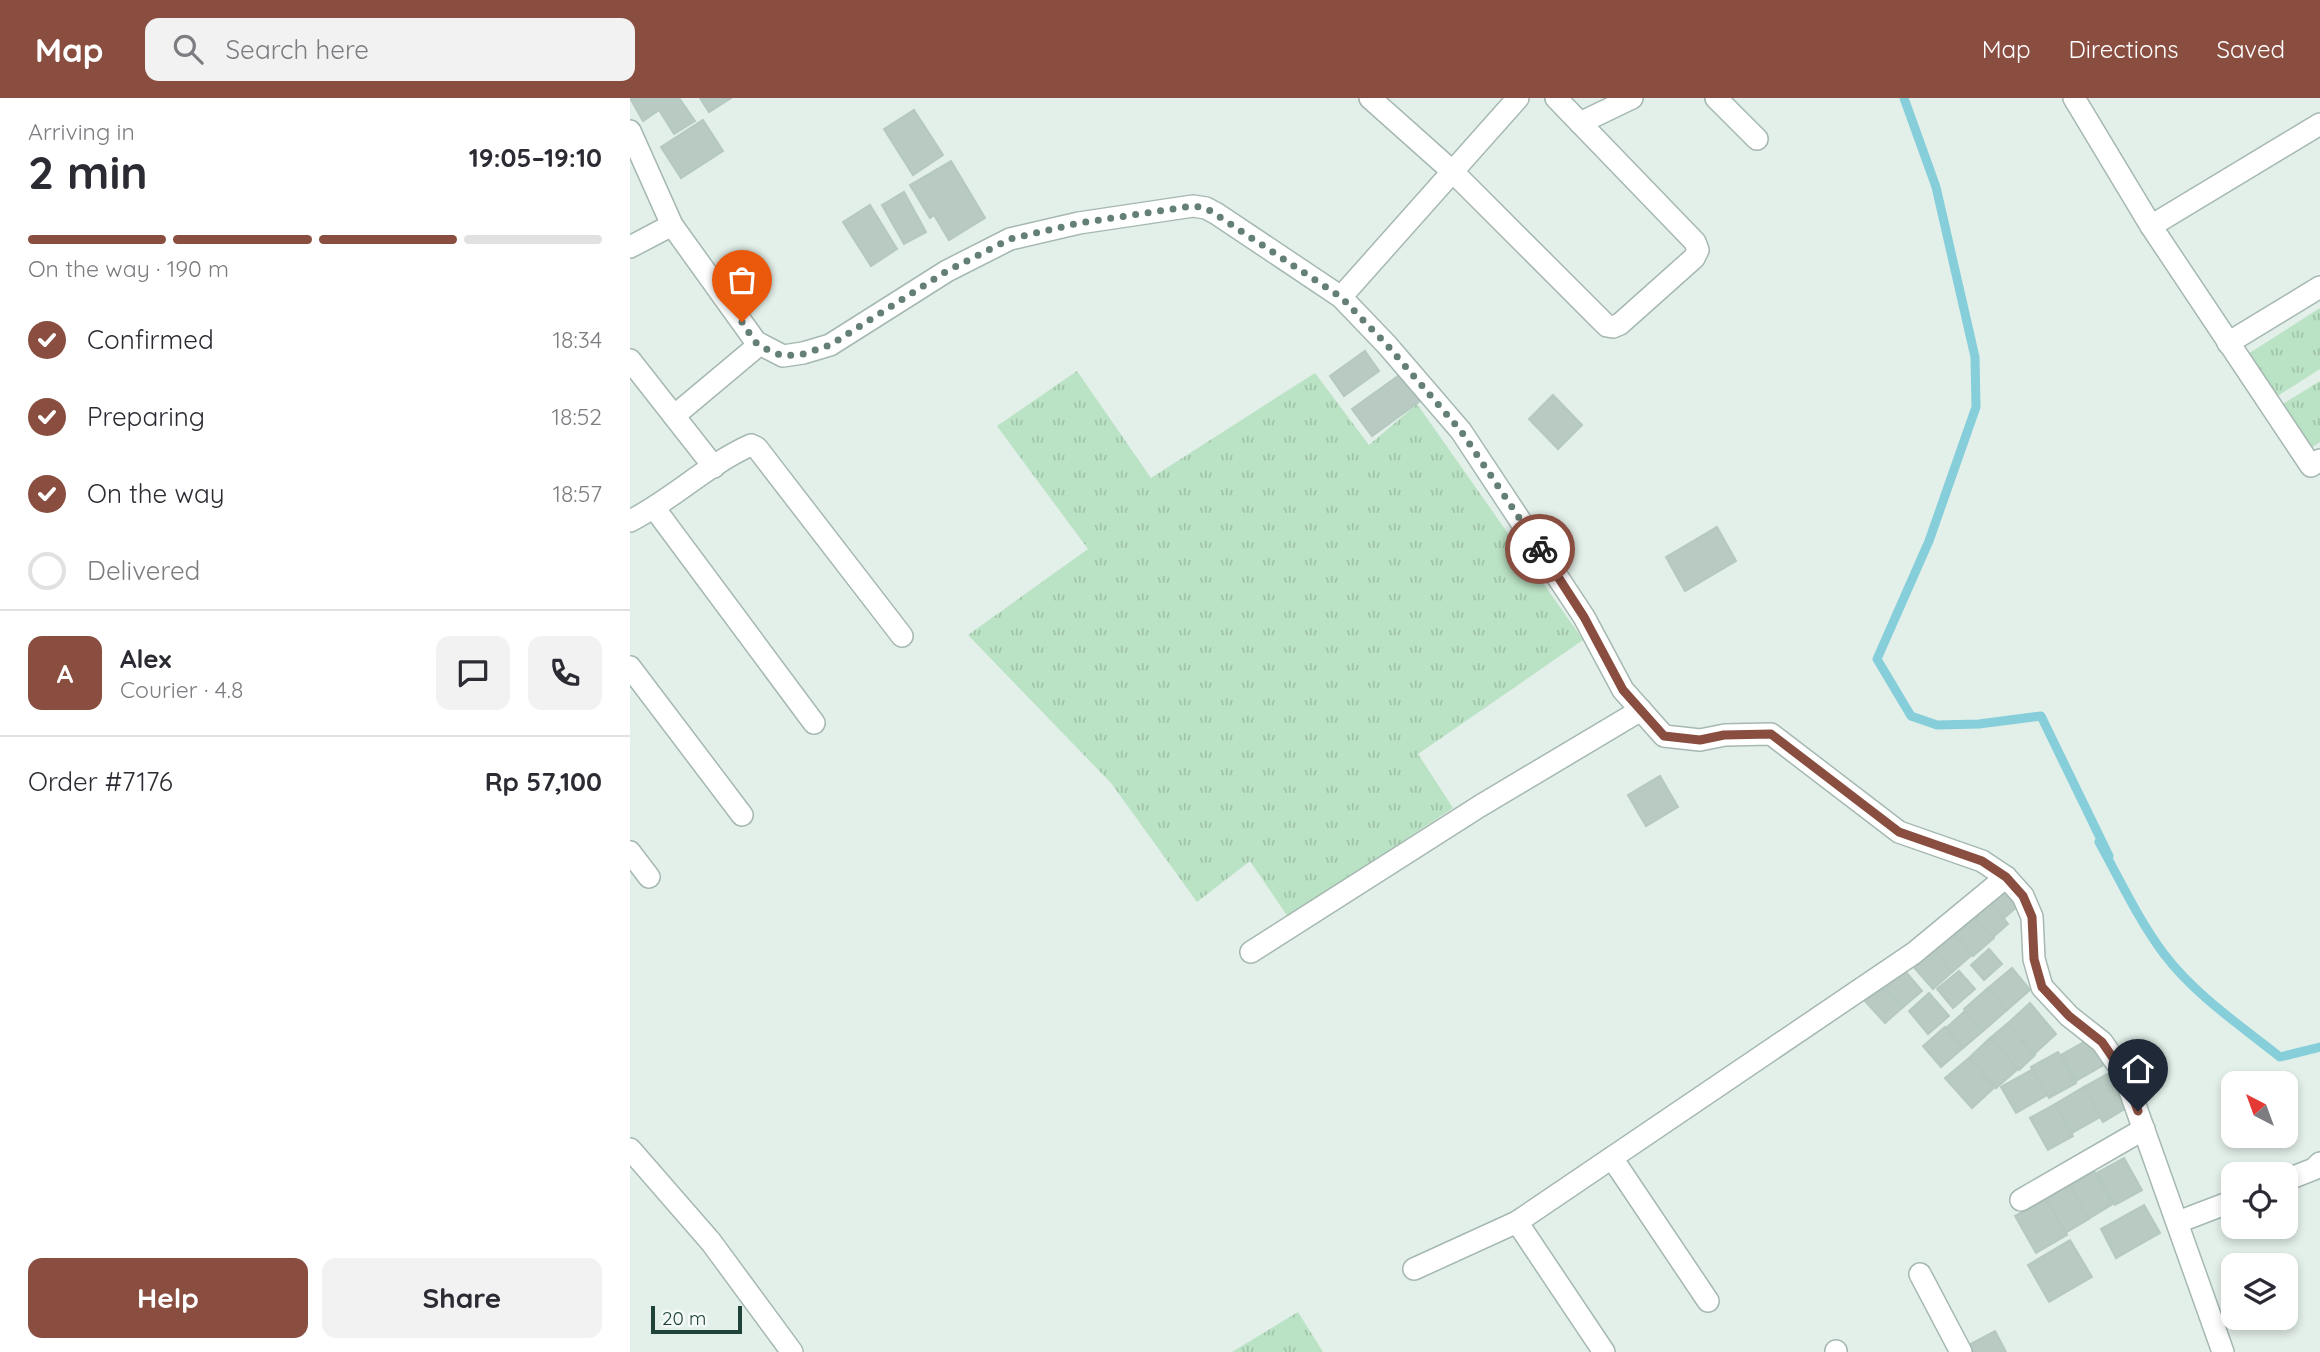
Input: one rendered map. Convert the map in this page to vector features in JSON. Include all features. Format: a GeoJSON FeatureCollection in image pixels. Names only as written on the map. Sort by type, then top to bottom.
{"type":"FeatureCollection","features":[{"type":"Feature","properties":{"kind":"street"},"geometry":{"type":"LineString","coordinates":[[1370,98],[1452,172],[1607,326],[1614,327],[1694,258],[1698,250],[1695,242],[1556,98]]}},
{"type":"Feature","properties":{"kind":"street"},"geometry":{"type":"LineString","coordinates":[[1341,297],[1518,98]]}},
{"type":"Feature","properties":{"kind":"street"},"geometry":{"type":"LineString","coordinates":[[1580,123],[1632,98]]}},
{"type":"Feature","properties":{"kind":"street"},"geometry":{"type":"LineString","coordinates":[[1716,98],[1757,139]]}},
{"type":"Feature","properties":{"kind":"street"},"geometry":{"type":"LineString","coordinates":[[2084,102],[2151,226],[2228,343],[2311,466],[2320,460]]}},
{"type":"Feature","properties":{"kind":"street"},"geometry":{"type":"LineString","coordinates":[[2151,226],[2320,124]]}},
{"type":"Feature","properties":{"kind":"street"},"geometry":{"type":"LineString","coordinates":[[630,131],[672,225],[755,342],[783,356],[803,354],[830,345],[947,271],[1010,239],[1079,223],[1193,206],[1206,208],[1217,214],[1341,297],[1387,345],[1461,431],[1584,617],[1623,690],[1664,736],[1700,740],[1724,735],[1771,734],[1899,832],[1982,861],[2006,877],[2023,896],[2032,917],[2034,959],[2042,987],[2069,1016],[2102,1042],[2124,1074],[2223,1352]]}},
{"type":"Feature","properties":{"kind":"street"},"geometry":{"type":"LineString","coordinates":[[630,247],[672,225]]}},
{"type":"Feature","properties":{"kind":"street"},"geometry":{"type":"LineString","coordinates":[[2228,343],[2320,286]]}},
{"type":"Feature","properties":{"kind":"street"},"geometry":{"type":"LineString","coordinates":[[674,416],[760,344]]}},
{"type":"Feature","properties":{"kind":"street"},"geometry":{"type":"LineString","coordinates":[[630,360],[714,467]]}},
{"type":"Feature","properties":{"kind":"street"},"geometry":{"type":"LineString","coordinates":[[630,521],[655,509],[714,467],[751,445],[757,448],[902,636]]}},
{"type":"Feature","properties":{"kind":"street"},"geometry":{"type":"LineString","coordinates":[[655,509],[814,723]]}},
{"type":"Feature","properties":{"kind":"street"},"geometry":{"type":"LineString","coordinates":[[630,667],[742,815]]}},
{"type":"Feature","properties":{"kind":"street"},"geometry":{"type":"LineString","coordinates":[[1251,952],[1480,806],[1641,710]]}},
{"type":"Feature","properties":{"kind":"street"},"geometry":{"type":"LineString","coordinates":[[630,852],[649,877]]}},
{"type":"Feature","properties":{"kind":"street"},"geometry":{"type":"LineString","coordinates":[[1414,1269],[1517,1222],[1914,953],[2006,877]]}},
{"type":"Feature","properties":{"kind":"street"},"geometry":{"type":"LineString","coordinates":[[2021,1200],[2144,1129]]}},
{"type":"Feature","properties":{"kind":"street"},"geometry":{"type":"LineString","coordinates":[[630,1149],[711,1242],[792,1352]]}},
{"type":"Feature","properties":{"kind":"street"},"geometry":{"type":"LineString","coordinates":[[1612,1158],[1708,1301]]}},
{"type":"Feature","properties":{"kind":"street"},"geometry":{"type":"LineString","coordinates":[[2298,1175],[2314,1169],[2320,1163]]}},
{"type":"Feature","properties":{"kind":"street"},"geometry":{"type":"LineString","coordinates":[[2178,1222],[2221,1206]]}},
{"type":"Feature","properties":{"kind":"street"},"geometry":{"type":"LineString","coordinates":[[1517,1222],[1604,1352]]}},
{"type":"Feature","properties":{"kind":"street"},"geometry":{"type":"LineString","coordinates":[[1920,1273],[1961,1352]]}},
{"type":"Feature","properties":{"kind":"green space"},"geometry":{"type":"Polygon","coordinates":[[[2320,308],[2320,369],[2276,397],[2248,354],[2320,308]]]}},
{"type":"Feature","properties":{"kind":"green space"},"geometry":{"type":"Polygon","coordinates":[[[1077,371],[1151,478],[1315,373],[1369,445],[1417,404],[1583,640],[1418,754],[1453,808],[1288,917],[1250,861],[1197,902],[1111,783],[968,635],[1088,549],[997,426],[1077,371]]]}},
{"type":"Feature","properties":{"kind":"green space"},"geometry":{"type":"Polygon","coordinates":[[[2320,381],[2320,442],[2308,450],[2278,407],[2320,381]]]}},
{"type":"Feature","properties":{"kind":"green space"},"geometry":{"type":"Polygon","coordinates":[[[1298,1312],[1323,1352],[1232,1352],[1298,1312]]]}},
{"type":"Feature","properties":{"kind":"building"},"geometry":{"type":"Polygon","coordinates":[[[630,98],[679,98],[695,121],[674,134],[659,110],[643,121],[630,98]]]}},
{"type":"Feature","properties":{"kind":"building"},"geometry":{"type":"Polygon","coordinates":[[[700,98],[731,98],[709,112],[700,98]]]}},
{"type":"Feature","properties":{"kind":"building"},"geometry":{"type":"Polygon","coordinates":[[[914,110],[943,155],[913,175],[884,129],[914,110]]]}},
{"type":"Feature","properties":{"kind":"building"},"geometry":{"type":"Polygon","coordinates":[[[703,120],[723,151],[681,178],[661,147],[703,120]]]}},
{"type":"Feature","properties":{"kind":"building"},"geometry":{"type":"Polygon","coordinates":[[[951,161],[985,218],[949,240],[934,215],[930,218],[910,185],[951,161]]]}},
{"type":"Feature","properties":{"kind":"building"},"geometry":{"type":"Polygon","coordinates":[[[904,192],[926,232],[904,244],[882,205],[904,192]]]}},
{"type":"Feature","properties":{"kind":"building"},"geometry":{"type":"Polygon","coordinates":[[[870,205],[897,249],[871,266],[843,222],[870,205]]]}},
{"type":"Feature","properties":{"kind":"building"},"geometry":{"type":"Polygon","coordinates":[[[1365,351],[1379,371],[1344,396],[1330,376],[1365,351]]]}},
{"type":"Feature","properties":{"kind":"building"},"geometry":{"type":"Polygon","coordinates":[[[1401,374],[1420,401],[1372,436],[1352,409],[1401,374]]]}},
{"type":"Feature","properties":{"kind":"building"},"geometry":{"type":"Polygon","coordinates":[[[1553,395],[1582,425],[1558,449],[1529,419],[1553,395]]]}},
{"type":"Feature","properties":{"kind":"building"},"geometry":{"type":"Polygon","coordinates":[[[1717,527],[1736,561],[1685,591],[1666,557],[1717,527]]]}},
{"type":"Feature","properties":{"kind":"building"},"geometry":{"type":"Polygon","coordinates":[[[1660,776],[1678,807],[1646,826],[1628,795],[1660,776]]]}},
{"type":"Feature","properties":{"kind":"building"},"geometry":{"type":"Polygon","coordinates":[[[2001,886],[2018,906],[2004,918],[1987,898],[2001,886]]]}},
{"type":"Feature","properties":{"kind":"building"},"geometry":{"type":"Polygon","coordinates":[[[1987,898],[2008,924],[1993,937],[1971,912],[1987,898]]]}},
{"type":"Feature","properties":{"kind":"building"},"geometry":{"type":"Polygon","coordinates":[[[1971,912],[1994,938],[1973,956],[1950,930],[1971,912]]]}},
{"type":"Feature","properties":{"kind":"building"},"geometry":{"type":"Polygon","coordinates":[[[1950,930],[1972,955],[1952,972],[1931,947],[1950,930]]]}},
{"type":"Feature","properties":{"kind":"building"},"geometry":{"type":"Polygon","coordinates":[[[1931,947],[1952,972],[1933,989],[1911,964],[1931,947]]]}},
{"type":"Feature","properties":{"kind":"building"},"geometry":{"type":"Polygon","coordinates":[[[1989,949],[2002,964],[1984,980],[1971,965],[1989,949]]]}},
{"type":"Feature","properties":{"kind":"building"},"geometry":{"type":"Polygon","coordinates":[[[1900,965],[1922,991],[1902,1008],[1880,983],[1900,965]]]}},
{"type":"Feature","properties":{"kind":"building"},"geometry":{"type":"Polygon","coordinates":[[[2012,968],[2030,990],[2007,1010],[1988,988],[2012,968]]]}},
{"type":"Feature","properties":{"kind":"building"},"geometry":{"type":"Polygon","coordinates":[[[1959,971],[1975,989],[1953,1008],[1937,989],[1959,971]]]}},
{"type":"Feature","properties":{"kind":"building"},"geometry":{"type":"Polygon","coordinates":[[[1882,986],[1902,1008],[1885,1023],[1865,1001],[1882,986]]]}},
{"type":"Feature","properties":{"kind":"building"},"geometry":{"type":"Polygon","coordinates":[[[1988,988],[2007,1010],[1983,1031],[1964,1009],[1988,988]]]}},
{"type":"Feature","properties":{"kind":"building"},"geometry":{"type":"Polygon","coordinates":[[[1929,993],[1949,1016],[1928,1034],[1909,1011],[1929,993]]]}},
{"type":"Feature","properties":{"kind":"building"},"geometry":{"type":"Polygon","coordinates":[[[2030,1003],[2056,1034],[2034,1054],[2007,1024],[2030,1003]]]}},
{"type":"Feature","properties":{"kind":"building"},"geometry":{"type":"Polygon","coordinates":[[[1965,1011],[1983,1031],[1963,1048],[1946,1028],[1965,1011]]]}},
{"type":"Feature","properties":{"kind":"building"},"geometry":{"type":"Polygon","coordinates":[[[2007,1024],[2035,1055],[2019,1070],[1990,1038],[2007,1024]]]}},
{"type":"Feature","properties":{"kind":"building"},"geometry":{"type":"Polygon","coordinates":[[[1945,1027],[1963,1048],[1941,1067],[1923,1046],[1945,1027]]]}},
{"type":"Feature","properties":{"kind":"building"},"geometry":{"type":"Polygon","coordinates":[[[2093,1037],[2107,1063],[2076,1081],[2061,1055],[2093,1037]]]}},
{"type":"Feature","properties":{"kind":"building"},"geometry":{"type":"Polygon","coordinates":[[[1990,1038],[2018,1069],[1996,1088],[1969,1058],[1990,1038]]]}},
{"type":"Feature","properties":{"kind":"building"},"geometry":{"type":"Polygon","coordinates":[[[2058,1052],[2076,1083],[2049,1098],[2031,1067],[2058,1052]]]}},
{"type":"Feature","properties":{"kind":"building"},"geometry":{"type":"Polygon","coordinates":[[[1969,1058],[1995,1087],[1972,1108],[1945,1078],[1969,1058]]]}},
{"type":"Feature","properties":{"kind":"building"},"geometry":{"type":"Polygon","coordinates":[[[2033,1069],[2047,1095],[2016,1113],[2001,1087],[2033,1069]]]}},
{"type":"Feature","properties":{"kind":"building"},"geometry":{"type":"Polygon","coordinates":[[[2109,1073],[2128,1107],[2103,1122],[2084,1087],[2109,1073]]]}},
{"type":"Feature","properties":{"kind":"building"},"geometry":{"type":"Polygon","coordinates":[[[2084,1087],[2100,1117],[2072,1133],[2055,1104],[2084,1087]]]}},
{"type":"Feature","properties":{"kind":"building"},"geometry":{"type":"Polygon","coordinates":[[[2055,1104],[2073,1136],[2048,1150],[2030,1118],[2055,1104]]]}},
{"type":"Feature","properties":{"kind":"building"},"geometry":{"type":"Polygon","coordinates":[[[2124,1158],[2142,1190],[2115,1205],[2097,1173],[2124,1158]]]}},
{"type":"Feature","properties":{"kind":"building"},"geometry":{"type":"Polygon","coordinates":[[[2094,1171],[2113,1204],[2088,1219],[2070,1185],[2094,1171]]]}},
{"type":"Feature","properties":{"kind":"building"},"geometry":{"type":"Polygon","coordinates":[[[2070,1185],[2089,1219],[2065,1233],[2046,1199],[2070,1185]]]}},
{"type":"Feature","properties":{"kind":"building"},"geometry":{"type":"Polygon","coordinates":[[[2046,1199],[2067,1235],[2036,1253],[2015,1216],[2046,1199]]]}},
{"type":"Feature","properties":{"kind":"building"},"geometry":{"type":"Polygon","coordinates":[[[2144,1205],[2160,1233],[2116,1258],[2101,1229],[2144,1205]]]}},
{"type":"Feature","properties":{"kind":"building"},"geometry":{"type":"Polygon","coordinates":[[[2070,1240],[2092,1277],[2049,1302],[2028,1265],[2070,1240]]]}},
{"type":"Feature","properties":{"kind":"building"},"geometry":{"type":"Polygon","coordinates":[[[1995,1331],[2006,1352],[1963,1352],[1961,1349],[1995,1331]]]}},
{"type":"Feature","properties":{"kind":"waterway"},"geometry":{"type":"LineString","coordinates":[[1904,98],[1936,187],[1975,357],[1976,407],[1929,541],[1877,659],[1911,716],[1937,725],[1979,724],[2041,716],[2109,856],[2099,842],[2138,913],[2176,969],[2219,1009],[2280,1057],[2320,1047]]}},
{"type":"Feature","properties":{"kind":"way so far"},"geometry":{"type":"LineString","coordinates":[[742,322],[755,342],[766,349],[783,356],[803,354],[830,345],[947,271],[1010,239],[1079,223],[1193,206],[1206,208],[1341,297],[1387,345],[1461,431],[1540,549]]}},
{"type":"Feature","properties":{"kind":"route"},"geometry":{"type":"LineString","coordinates":[[1540,549],[1584,617],[1623,690],[1664,736],[1700,740],[1724,735],[1771,734],[1781,739],[1899,832],[1982,861],[2006,877],[2023,896],[2032,917],[2034,959],[2042,987],[2069,1016],[2102,1042],[2124,1074],[2138,1111]]}}]}
